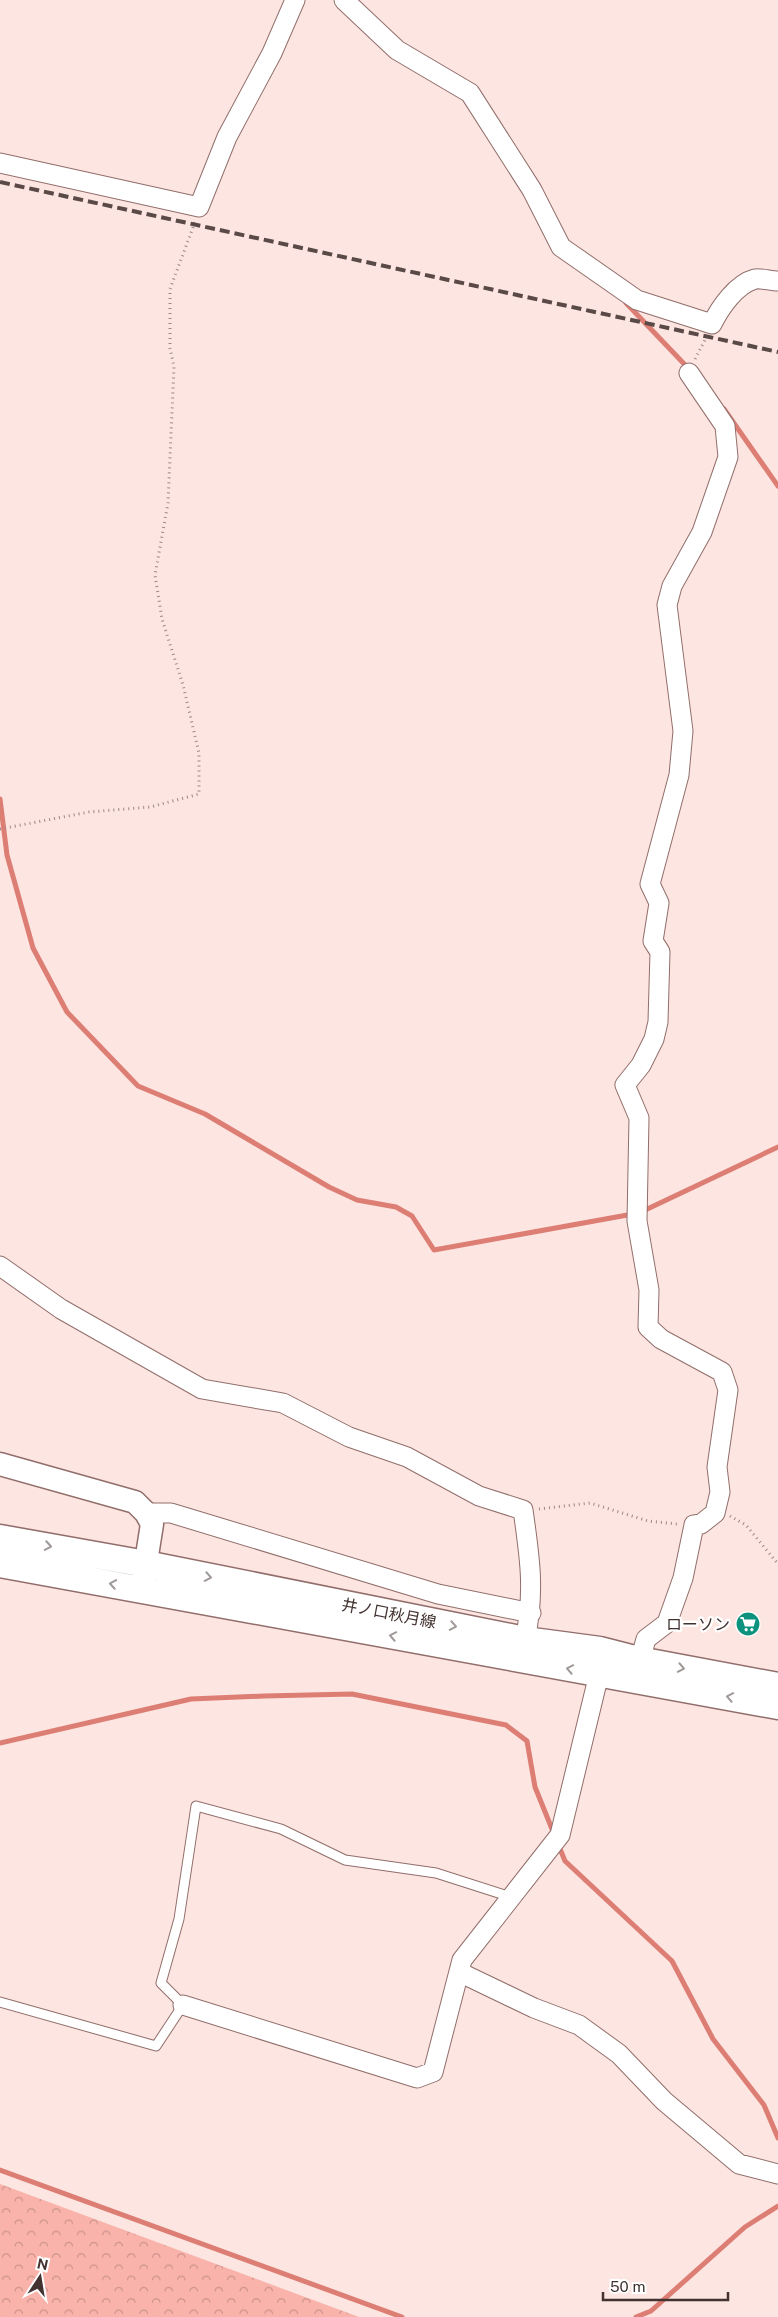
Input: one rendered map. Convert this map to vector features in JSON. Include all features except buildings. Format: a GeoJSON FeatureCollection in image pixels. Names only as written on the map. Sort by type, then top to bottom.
{"type":"FeatureCollection","features":[{"type":"Feature","properties":{"kind":"main road","name":"井ノ口秋月線"},"geometry":{"type":"LineString","coordinates":[[0,1538],[144,1577],[638,1669],[778,1686]]}},
{"type":"Feature","properties":{"kind":"main road","name":"井ノ口秋月線"},"geometry":{"type":"LineString","coordinates":[[0,1564],[144,1577],[525,1640],[600,1662]]}},
{"type":"Feature","properties":{"kind":"main road","name":"井ノ口秋月線"},"geometry":{"type":"LineString","coordinates":[[638,1669],[778,1706]]}},
{"type":"Feature","properties":{"kind":"street"},"geometry":{"type":"LineString","coordinates":[[0,162],[199,207],[227,137],[272,53],[295,0]]}},
{"type":"Feature","properties":{"kind":"street"},"geometry":{"type":"LineString","coordinates":[[344,0],[397,50],[470,93],[532,190],[561,247],[637,300],[712,324],[719,311],[734,292],[755,279],[778,281]]}},
{"type":"Feature","properties":{"kind":"street"},"geometry":{"type":"LineString","coordinates":[[638,1669],[646,1639],[666,1623],[682,1578],[694,1525],[700,1524],[715,1513],[720,1492],[717,1467],[728,1390],[722,1372],[661,1339],[648,1327],[649,1290],[637,1221],[639,1118],[625,1086],[641,1065],[654,1039],[658,1022],[660,952],[653,941],[659,903],[650,884],[679,774],[683,731],[667,605],[672,586],[702,532],[728,458],[725,426],[689,373]]}},
{"type":"Feature","properties":{"kind":"street"},"geometry":{"type":"LineString","coordinates":[[0,1266],[61,1309],[202,1389],[283,1403],[349,1437],[407,1457],[479,1496],[523,1510],[532,1574],[531,1613],[525,1640]]}},
{"type":"Feature","properties":{"kind":"street"},"geometry":{"type":"LineString","coordinates":[[0,1464],[135,1502],[146,1512],[152,1524],[144,1577]]}},
{"type":"Feature","properties":{"kind":"street"},"geometry":{"type":"LineString","coordinates":[[146,1512],[171,1513],[438,1594],[531,1613]]}},
{"type":"Feature","properties":{"kind":"street"},"geometry":{"type":"LineString","coordinates":[[183,2005],[417,2078],[433,2072],[462,1960],[560,1835],[600,1662]]}},
{"type":"Feature","properties":{"kind":"street"},"geometry":{"type":"LineString","coordinates":[[459,1972],[534,2008],[579,2025],[619,2054],[664,2101],[739,2164],[778,2174]]}},
{"type":"Feature","properties":{"kind":"lane"},"geometry":{"type":"LineString","coordinates":[[0,2002],[156,2046],[183,2005],[161,1983],[179,1919],[196,1806],[281,1829],[344,1860],[436,1873],[511,1897]]}},
{"type":"Feature","properties":{"kind":"path"},"geometry":{"type":"LineString","coordinates":[[0,829],[89,812],[150,806],[199,794],[199,753],[183,685],[162,619],[155,575],[168,503],[174,367],[170,348],[170,289],[188,242]]}},
{"type":"Feature","properties":{"kind":"path"},"geometry":{"type":"LineString","coordinates":[[689,373],[712,324]]}},
{"type":"Feature","properties":{"kind":"path"},"geometry":{"type":"LineString","coordinates":[[523,1510],[590,1503],[648,1521],[694,1525]]}},
{"type":"Feature","properties":{"kind":"path"},"geometry":{"type":"LineString","coordinates":[[715,1513],[732,1516],[746,1525],[778,1564]]}},
{"type":"Feature","properties":{"kind":"green space"},"geometry":{"type":"Polygon","coordinates":[[[0,2184],[359,2317],[0,2317],[0,2184]]]}},
{"type":"Feature","properties":{"kind":"waterway"},"geometry":{"type":"LineString","coordinates":[[626,303],[689,369]]}},
{"type":"Feature","properties":{"kind":"waterway"},"geometry":{"type":"LineString","coordinates":[[724,409],[778,486]]}},
{"type":"Feature","properties":{"kind":"waterway"},"geometry":{"type":"LineString","coordinates":[[0,799],[7,855],[33,948],[67,1012],[138,1086],[205,1114],[329,1187],[357,1200],[396,1207],[412,1216],[434,1250],[633,1214]]}},
{"type":"Feature","properties":{"kind":"waterway"},"geometry":{"type":"LineString","coordinates":[[641,1212],[778,1147]]}},
{"type":"Feature","properties":{"kind":"waterway"},"geometry":{"type":"LineString","coordinates":[[0,1743],[191,1699],[352,1694],[506,1725],[527,1741],[535,1787],[554,1834]]}},
{"type":"Feature","properties":{"kind":"waterway"},"geometry":{"type":"LineString","coordinates":[[558,1844],[565,1861],[672,1961],[713,2039],[764,2105],[778,2138]]}},
{"type":"Feature","properties":{"kind":"waterway"},"geometry":{"type":"LineString","coordinates":[[0,2170],[402,2317]]}},
{"type":"Feature","properties":{"kind":"waterway"},"geometry":{"type":"LineString","coordinates":[[636,2317],[651,2311],[745,2227],[778,2206]]}},
{"type":"Feature","properties":{"kind":"railway"},"geometry":{"type":"LineString","coordinates":[[0,182],[778,352]]}},
{"type":"Feature","properties":{"kind":"place","name":"ローソン"},"geometry":{"type":"Point","coordinates":[748,1624]}}]}
